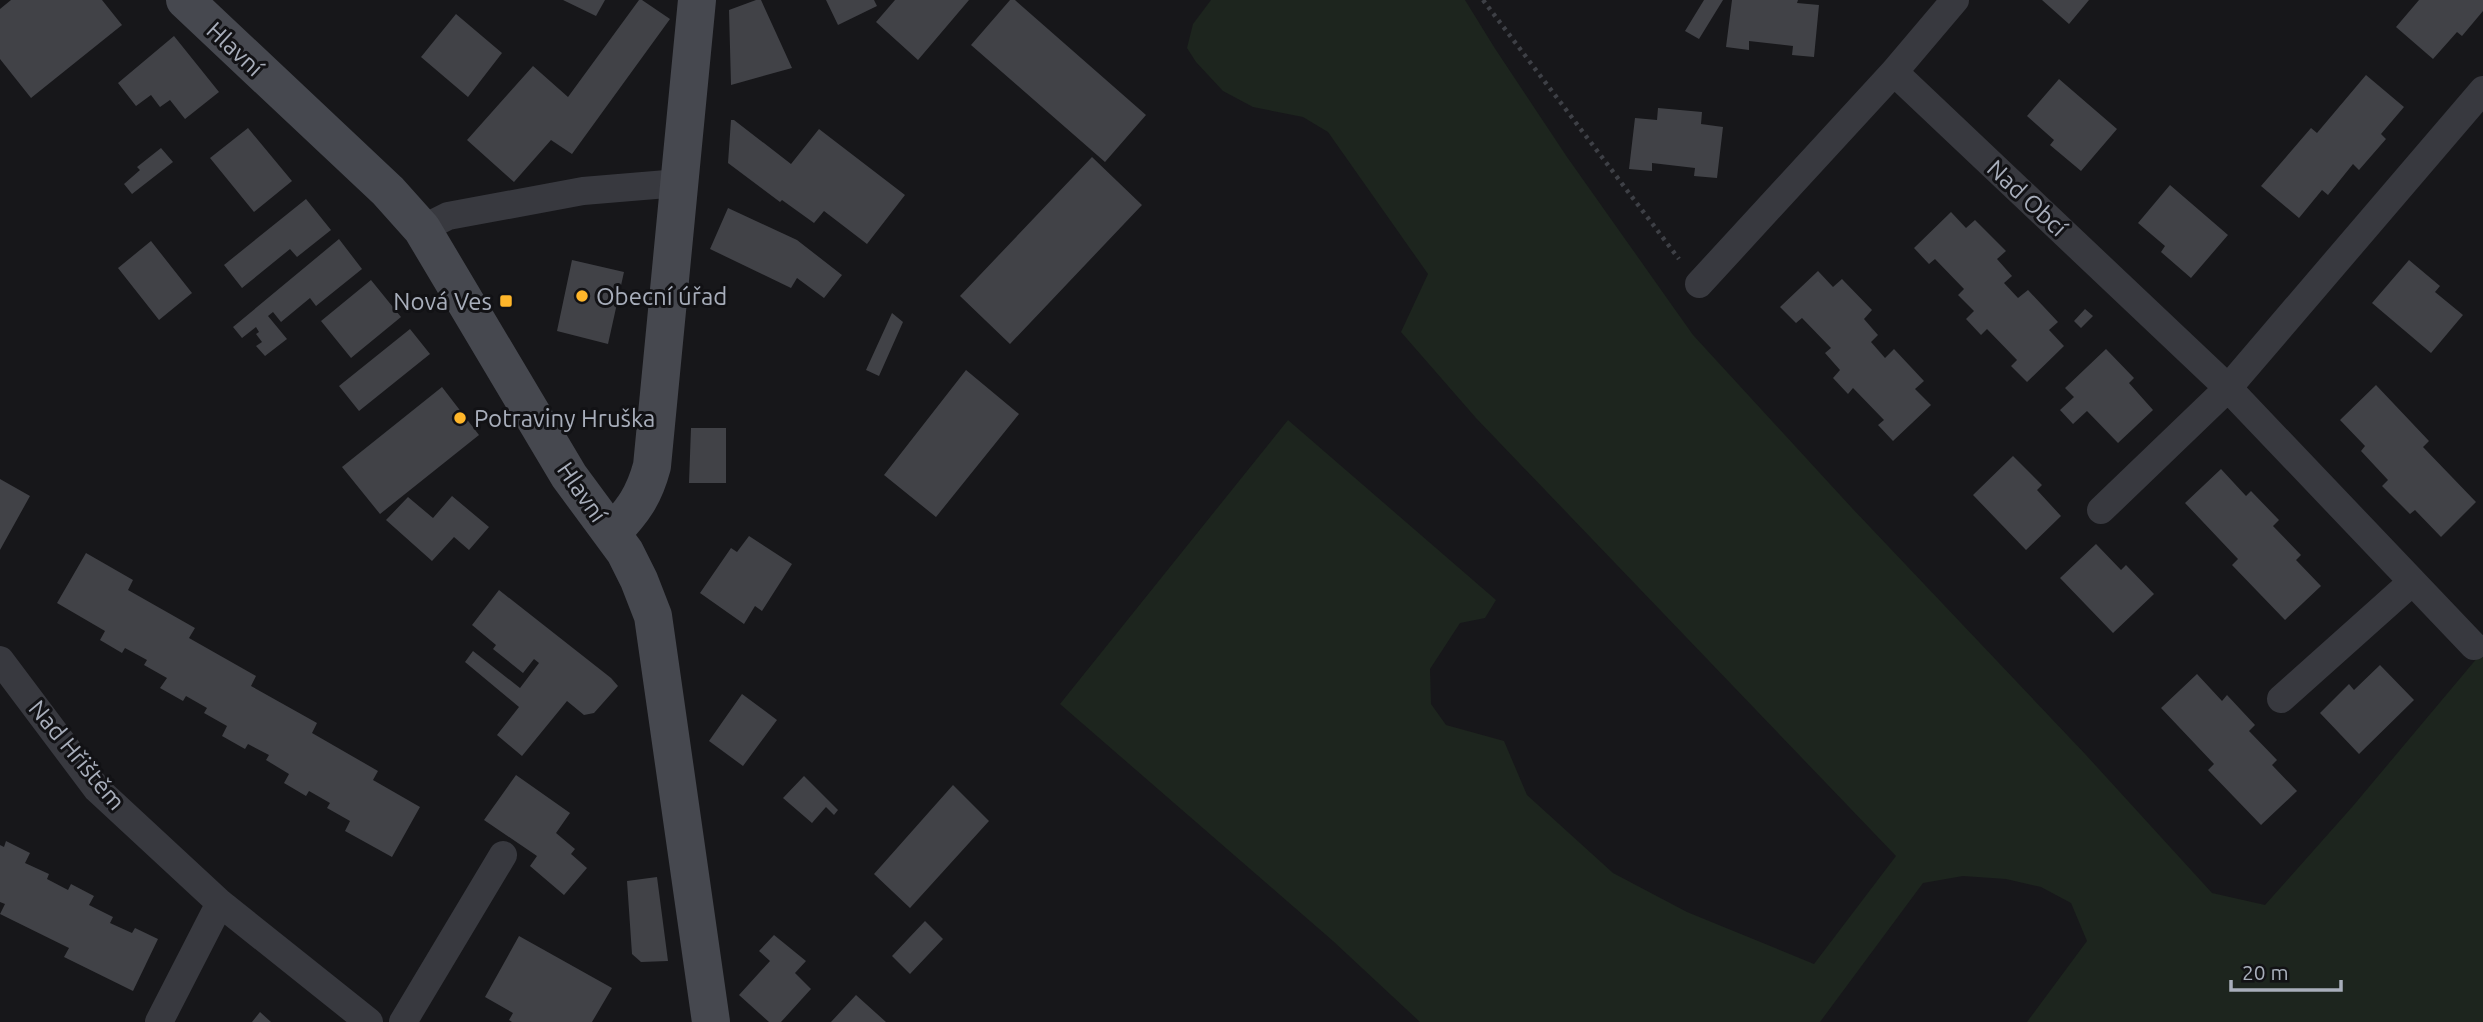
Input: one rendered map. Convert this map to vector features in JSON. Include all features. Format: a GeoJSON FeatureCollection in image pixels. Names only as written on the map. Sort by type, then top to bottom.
{"type":"FeatureCollection","features":[{"type":"Feature","properties":{"kind":"street","name":"Hlavní"},"geometry":{"type":"LineString","coordinates":[[185,0],[388,191],[422,229],[569,476],[612,533],[639,580],[653,616],[710,1022]]}},
{"type":"Feature","properties":{"kind":"street"},"geometry":{"type":"LineString","coordinates":[[612,533],[634,509],[646,489],[652,467],[697,0]]}},
{"type":"Feature","properties":{"kind":"street"},"geometry":{"type":"LineString","coordinates":[[1699,284],[1895,72],[1955,0]]}},
{"type":"Feature","properties":{"kind":"street","name":"Nad Obcí"},"geometry":{"type":"LineString","coordinates":[[1895,72],[2228,388],[2474,646]]}},
{"type":"Feature","properties":{"kind":"street"},"geometry":{"type":"LineString","coordinates":[[2101,510],[2228,388],[2483,90]]}},
{"type":"Feature","properties":{"kind":"street"},"geometry":{"type":"LineString","coordinates":[[422,229],[448,216],[583,191],[679,183]]}},
{"type":"Feature","properties":{"kind":"street"},"geometry":{"type":"LineString","coordinates":[[2281,699],[2412,582]]}},
{"type":"Feature","properties":{"kind":"street","name":"Nad Hřištěm"},"geometry":{"type":"LineString","coordinates":[[0,660],[97,789],[220,903],[369,1022]]}},
{"type":"Feature","properties":{"kind":"street"},"geometry":{"type":"LineString","coordinates":[[403,1022],[503,855]]}},
{"type":"Feature","properties":{"kind":"street"},"geometry":{"type":"LineString","coordinates":[[159,1022],[220,903]]}},
{"type":"Feature","properties":{"kind":"path"},"geometry":{"type":"LineString","coordinates":[[1483,0],[1699,284]]}},
{"type":"Feature","properties":{"kind":"shaded area"},"geometry":{"type":"Polygon","coordinates":[[[1211,0],[1465,0],[1567,157],[1693,335],[2212,893],[2265,905],[2353,806],[2483,651],[2483,1022],[2027,1022],[2087,941],[2071,903],[2041,887],[2006,879],[1963,876],[1923,883],[1820,1022],[1420,1022],[1333,941],[1060,704],[1288,420],[1496,600],[1485,618],[1460,623],[1430,669],[1431,704],[1446,725],[1504,741],[1527,795],[1613,873],[1687,912],[1814,964],[1896,856],[1476,418],[1401,332],[1428,274],[1328,132],[1303,117],[1253,107],[1223,91],[1196,62],[1187,48],[1193,24],[1211,0]]]}},
{"type":"Feature","properties":{"kind":"building"},"geometry":{"type":"Polygon","coordinates":[[[11,0],[102,0],[122,25],[31,98],[0,59],[0,9],[11,0]]]}},
{"type":"Feature","properties":{"kind":"building"},"geometry":{"type":"Polygon","coordinates":[[[563,0],[605,0],[596,16],[563,0]]]}},
{"type":"Feature","properties":{"kind":"building"},"geometry":{"type":"Polygon","coordinates":[[[639,0],[670,19],[572,154],[551,140],[514,182],[467,140],[533,66],[568,97],[639,0]]]}},
{"type":"Feature","properties":{"kind":"building"},"geometry":{"type":"Polygon","coordinates":[[[761,0],[792,68],[731,85],[729,10],[761,0]]]}},
{"type":"Feature","properties":{"kind":"building"},"geometry":{"type":"Polygon","coordinates":[[[826,0],[874,0],[877,6],[838,25],[826,0]]]}},
{"type":"Feature","properties":{"kind":"building"},"geometry":{"type":"Polygon","coordinates":[[[895,0],[969,0],[918,60],[876,22],[895,0]]]}},
{"type":"Feature","properties":{"kind":"building"},"geometry":{"type":"Polygon","coordinates":[[[1010,0],[1015,0],[1146,115],[1105,162],[971,45],[1010,0]]]}},
{"type":"Feature","properties":{"kind":"building"},"geometry":{"type":"Polygon","coordinates":[[[1704,0],[1723,0],[1699,39],[1685,31],[1704,0]]]}},
{"type":"Feature","properties":{"kind":"building"},"geometry":{"type":"Polygon","coordinates":[[[1732,0],[1798,0],[1797,3],[1819,5],[1814,57],[1792,55],[1793,46],[1749,41],[1749,50],[1726,47],[1732,0]]]}},
{"type":"Feature","properties":{"kind":"building"},"geometry":{"type":"Polygon","coordinates":[[[2042,0],[2089,0],[2069,24],[2042,0]]]}},
{"type":"Feature","properties":{"kind":"building"},"geometry":{"type":"Polygon","coordinates":[[[2419,0],[2483,0],[2483,11],[2462,36],[2457,32],[2433,59],[2396,27],[2419,0]]]}},
{"type":"Feature","properties":{"kind":"building"},"geometry":{"type":"Polygon","coordinates":[[[456,14],[502,53],[468,97],[421,57],[456,14]]]}},
{"type":"Feature","properties":{"kind":"building"},"geometry":{"type":"Polygon","coordinates":[[[174,36],[219,92],[185,119],[170,100],[160,107],[151,95],[136,106],[118,83],[174,36]]]}},
{"type":"Feature","properties":{"kind":"building"},"geometry":{"type":"Polygon","coordinates":[[[2366,75],[2404,107],[2381,134],[2386,139],[2359,170],[2353,164],[2328,195],[2322,190],[2299,218],[2261,186],[2311,128],[2317,133],[2366,75]]]}},
{"type":"Feature","properties":{"kind":"building"},"geometry":{"type":"Polygon","coordinates":[[[2059,79],[2117,129],[2081,171],[2050,145],[2054,140],[2027,116],[2059,79]]]}},
{"type":"Feature","properties":{"kind":"building"},"geometry":{"type":"Polygon","coordinates":[[[1658,108],[1702,112],[1701,124],[1723,127],[1717,178],[1694,176],[1695,168],[1652,163],[1652,171],[1629,169],[1635,118],[1657,120],[1658,108]]]}},
{"type":"Feature","properties":{"kind":"building"},"geometry":{"type":"Polygon","coordinates":[[[731,120],[791,164],[819,129],[905,195],[867,244],[824,211],[814,223],[782,200],[780,202],[728,163],[731,120]]]}},
{"type":"Feature","properties":{"kind":"building"},"geometry":{"type":"Polygon","coordinates":[[[248,128],[292,181],[254,212],[210,158],[248,128]]]}},
{"type":"Feature","properties":{"kind":"building"},"geometry":{"type":"Polygon","coordinates":[[[161,148],[173,162],[132,194],[124,184],[140,170],[137,167],[161,148]]]}},
{"type":"Feature","properties":{"kind":"building"},"geometry":{"type":"Polygon","coordinates":[[[1092,157],[1142,205],[1010,344],[960,296],[1092,157]]]}},
{"type":"Feature","properties":{"kind":"building"},"geometry":{"type":"Polygon","coordinates":[[[2170,185],[2228,235],[2191,278],[2161,252],[2165,246],[2138,223],[2170,185]]]}},
{"type":"Feature","properties":{"kind":"building"},"geometry":{"type":"Polygon","coordinates":[[[306,199],[331,230],[297,257],[290,249],[242,288],[224,265],[306,199]]]}},
{"type":"Feature","properties":{"kind":"building"},"geometry":{"type":"Polygon","coordinates":[[[728,208],[797,240],[842,275],[824,298],[797,278],[791,288],[710,249],[728,208]]]}},
{"type":"Feature","properties":{"kind":"building"},"geometry":{"type":"Polygon","coordinates":[[[1951,212],[1966,228],[1975,220],[2006,251],[1997,259],[2012,276],[2004,283],[2018,298],[2028,290],[2058,322],[2049,330],[2064,346],[2027,382],[2011,366],[2017,360],[1987,329],[1981,335],[1966,319],[1974,311],[1958,295],[1964,289],[1935,259],[1929,264],[1914,248],[1951,212]]]}},
{"type":"Feature","properties":{"kind":"building"},"geometry":{"type":"Polygon","coordinates":[[[339,239],[362,269],[316,306],[310,298],[281,322],[273,312],[268,316],[287,339],[265,356],[256,346],[262,342],[256,334],[259,332],[256,327],[242,338],[233,327],[339,239]]]}},
{"type":"Feature","properties":{"kind":"building"},"geometry":{"type":"Polygon","coordinates":[[[151,241],[192,293],[159,320],[118,268],[151,241]]]}},
{"type":"Feature","properties":{"kind":"building"},"geometry":{"type":"Polygon","coordinates":[[[572,260],[624,272],[608,344],[557,331],[572,260]]]}},
{"type":"Feature","properties":{"kind":"building"},"geometry":{"type":"Polygon","coordinates":[[[2409,260],[2440,286],[2435,292],[2463,315],[2431,353],[2372,303],[2409,260]]]}},
{"type":"Feature","properties":{"kind":"building"},"geometry":{"type":"Polygon","coordinates":[[[1818,271],[1833,287],[1842,279],[1872,310],[1864,319],[1878,335],[1871,342],[1885,358],[1894,349],[1924,381],[1915,389],[1931,405],[1893,441],[1878,425],[1884,420],[1853,388],[1848,394],[1833,378],[1840,370],[1825,353],[1831,348],[1802,318],[1796,323],[1780,307],[1818,271]]]}},
{"type":"Feature","properties":{"kind":"building"},"geometry":{"type":"Polygon","coordinates":[[[371,280],[401,317],[351,358],[321,321],[371,280]]]}},
{"type":"Feature","properties":{"kind":"building"},"geometry":{"type":"Polygon","coordinates":[[[2085,309],[2093,316],[2081,328],[2074,321],[2085,309]]]}},
{"type":"Feature","properties":{"kind":"building"},"geometry":{"type":"Polygon","coordinates":[[[892,313],[903,322],[879,376],[866,370],[892,313]]]}},
{"type":"Feature","properties":{"kind":"building"},"geometry":{"type":"Polygon","coordinates":[[[410,329],[430,354],[359,411],[339,386],[410,329]]]}},
{"type":"Feature","properties":{"kind":"building"},"geometry":{"type":"Polygon","coordinates":[[[2106,349],[2134,378],[2129,383],[2153,410],[2118,443],[2087,411],[2073,424],[2060,410],[2074,397],[2065,388],[2106,349]]]}},
{"type":"Feature","properties":{"kind":"building"},"geometry":{"type":"Polygon","coordinates":[[[966,370],[1019,414],[936,517],[884,475],[966,370]]]}},
{"type":"Feature","properties":{"kind":"building"},"geometry":{"type":"Polygon","coordinates":[[[2376,385],[2429,441],[2423,447],[2476,502],[2441,537],[2415,510],[2410,514],[2382,486],[2388,480],[2361,451],[2365,446],[2340,420],[2376,385]]]}},
{"type":"Feature","properties":{"kind":"building"},"geometry":{"type":"Polygon","coordinates":[[[442,387],[479,435],[380,514],[342,467],[442,387]]]}},
{"type":"Feature","properties":{"kind":"building"},"geometry":{"type":"Polygon","coordinates":[[[691,428],[726,428],[726,483],[689,483],[691,428]]]}},
{"type":"Feature","properties":{"kind":"building"},"geometry":{"type":"Polygon","coordinates":[[[2013,456],[2042,485],[2037,490],[2061,516],[2026,550],[1973,495],[2013,456]]]}},
{"type":"Feature","properties":{"kind":"building"},"geometry":{"type":"Polygon","coordinates":[[[2221,469],[2246,496],[2251,491],[2279,520],[2273,526],[2301,555],[2296,560],[2321,586],[2285,620],[2232,565],[2238,559],[2185,503],[2221,469]]]}},
{"type":"Feature","properties":{"kind":"building"},"geometry":{"type":"Polygon","coordinates":[[[0,479],[30,496],[0,550],[0,479]]]}},
{"type":"Feature","properties":{"kind":"building"},"geometry":{"type":"Polygon","coordinates":[[[452,496],[489,527],[469,550],[454,537],[432,561],[386,520],[408,497],[433,518],[452,496]]]}},
{"type":"Feature","properties":{"kind":"building"},"geometry":{"type":"Polygon","coordinates":[[[749,536],[792,564],[762,611],[755,606],[744,624],[700,593],[731,548],[737,552],[749,536]]]}},
{"type":"Feature","properties":{"kind":"building"},"geometry":{"type":"Polygon","coordinates":[[[2096,544],[2121,570],[2126,565],[2154,594],[2113,633],[2060,578],[2096,544]]]}},
{"type":"Feature","properties":{"kind":"building"},"geometry":{"type":"Polygon","coordinates":[[[86,553],[133,580],[128,590],[195,628],[189,638],[256,676],[251,686],[317,723],[312,733],[378,771],[373,780],[420,807],[392,857],[345,831],[350,821],[327,808],[330,803],[309,791],[306,796],[284,783],[289,774],[266,760],[269,755],[248,744],[245,749],[222,736],[227,726],[204,713],[207,708],[186,696],[183,701],[160,688],[167,678],[144,665],[147,660],[125,648],[122,653],[100,640],[105,631],[57,603],[86,553]]]}},
{"type":"Feature","properties":{"kind":"building"},"geometry":{"type":"Polygon","coordinates":[[[499,590],[618,686],[594,713],[584,715],[567,701],[522,756],[497,735],[519,707],[465,662],[473,651],[520,688],[539,663],[534,659],[523,673],[493,649],[496,645],[472,625],[499,590]]]}},
{"type":"Feature","properties":{"kind":"building"},"geometry":{"type":"Polygon","coordinates":[[[2380,665],[2414,700],[2359,754],[2320,713],[2349,684],[2354,690],[2380,665]]]}},
{"type":"Feature","properties":{"kind":"building"},"geometry":{"type":"Polygon","coordinates":[[[2197,674],[2222,701],[2227,695],[2255,725],[2249,731],[2277,760],[2272,765],[2297,791],[2261,825],[2208,770],[2214,764],[2161,708],[2197,674]]]}},
{"type":"Feature","properties":{"kind":"building"},"geometry":{"type":"Polygon","coordinates":[[[742,694],[777,720],[743,766],[709,741],[742,694]]]}},
{"type":"Feature","properties":{"kind":"building"},"geometry":{"type":"Polygon","coordinates":[[[516,775],[570,813],[556,833],[575,849],[571,854],[587,868],[564,895],[530,866],[537,856],[484,820],[516,775]]]}},
{"type":"Feature","properties":{"kind":"building"},"geometry":{"type":"Polygon","coordinates":[[[804,776],[838,810],[834,815],[826,807],[812,823],[783,798],[804,776]]]}},
{"type":"Feature","properties":{"kind":"building"},"geometry":{"type":"Polygon","coordinates":[[[953,785],[989,821],[910,908],[874,874],[953,785]]]}},
{"type":"Feature","properties":{"kind":"building"},"geometry":{"type":"Polygon","coordinates":[[[6,841],[30,853],[25,863],[49,874],[47,879],[68,890],[71,884],[94,896],[89,905],[113,917],[110,923],[132,933],[135,928],[158,939],[133,991],[64,957],[69,948],[0,914],[5,904],[0,902],[0,845],[4,847],[6,841]]]}},
{"type":"Feature","properties":{"kind":"building"},"geometry":{"type":"Polygon","coordinates":[[[657,877],[668,961],[641,962],[632,954],[627,881],[657,877]]]}},
{"type":"Feature","properties":{"kind":"building"},"geometry":{"type":"Polygon","coordinates":[[[925,921],[943,939],[910,974],[892,956],[925,921]]]}},
{"type":"Feature","properties":{"kind":"building"},"geometry":{"type":"Polygon","coordinates":[[[774,935],[806,961],[795,973],[811,989],[781,1022],[769,1022],[739,995],[770,961],[759,951],[774,935]]]}},
{"type":"Feature","properties":{"kind":"building"},"geometry":{"type":"Polygon","coordinates":[[[519,936],[612,988],[592,1022],[512,1022],[509,1020],[513,1013],[485,997],[519,936]]]}},
{"type":"Feature","properties":{"kind":"building"},"geometry":{"type":"Polygon","coordinates":[[[856,995],[886,1022],[831,1022],[856,995]]]}},
{"type":"Feature","properties":{"kind":"building"},"geometry":{"type":"Polygon","coordinates":[[[260,1012],[271,1022],[252,1022],[260,1012]]]}},
{"type":"Feature","properties":{"kind":"place","name":"Obecní úřad"},"geometry":{"type":"Point","coordinates":[582,296]}},
{"type":"Feature","properties":{"kind":"place","name":"Nová Ves"},"geometry":{"type":"Point","coordinates":[506,301]}},
{"type":"Feature","properties":{"kind":"place","name":"Potraviny Hruška"},"geometry":{"type":"Point","coordinates":[460,418]}}]}
